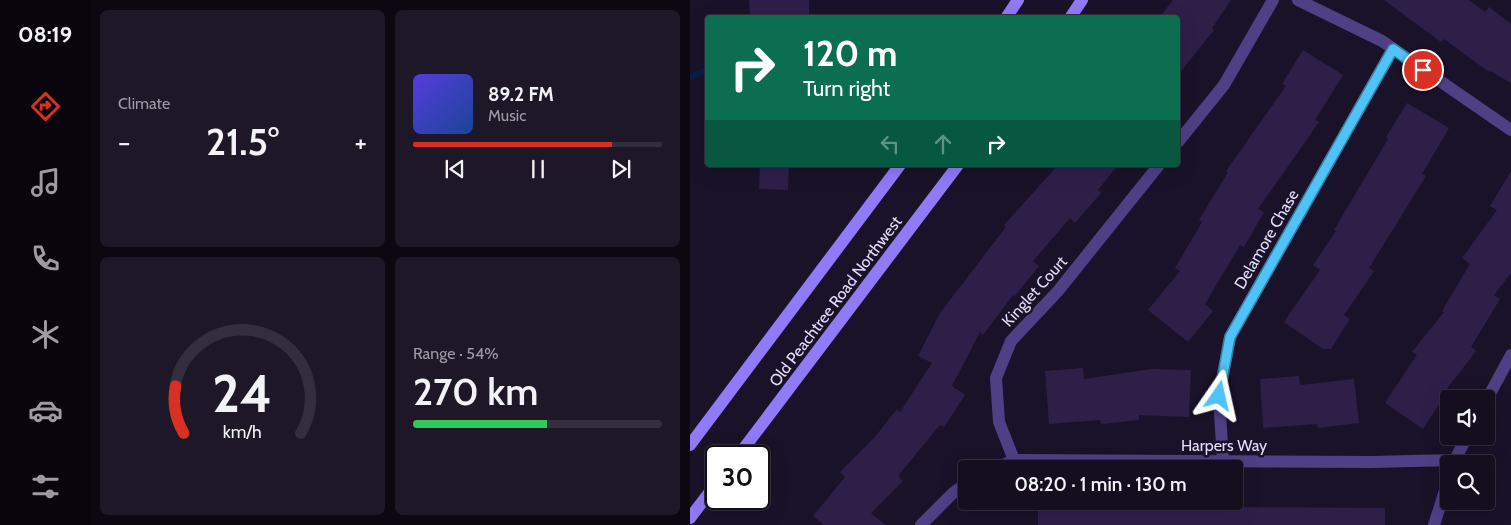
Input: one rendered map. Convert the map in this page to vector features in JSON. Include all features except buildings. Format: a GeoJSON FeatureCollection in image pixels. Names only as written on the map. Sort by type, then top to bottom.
{"type":"FeatureCollection","features":[{"type":"Feature","properties":{"kind":"main road"},"geometry":{"type":"LineString","coordinates":[[1008,15],[1018,0]]}},
{"type":"Feature","properties":{"kind":"main road"},"geometry":{"type":"LineString","coordinates":[[1072,15],[1082,0]]}},
{"type":"Feature","properties":{"kind":"main road","name":"Old Peachtree Road Northwest"},"geometry":{"type":"LineString","coordinates":[[690,446],[899,167]]}},
{"type":"Feature","properties":{"kind":"main road","name":"Old Peachtree Road Northwest"},"geometry":{"type":"LineString","coordinates":[[746,445],[956,167]]}},
{"type":"Feature","properties":{"kind":"main road"},"geometry":{"type":"LineString","coordinates":[[690,518],[705,498]]}},
{"type":"Feature","properties":{"kind":"street"},"geometry":{"type":"LineString","coordinates":[[1180,140],[1224,85],[1272,0]]}},
{"type":"Feature","properties":{"kind":"street"},"geometry":{"type":"LineString","coordinates":[[1298,0],[1382,41],[1511,130]]}},
{"type":"Feature","properties":{"kind":"street","name":"Delamore Chase"},"geometry":{"type":"LineString","coordinates":[[1223,460],[1219,396],[1230,337],[1393,49]]}},
{"type":"Feature","properties":{"kind":"street","name":"Kinglet Court"},"geometry":{"type":"LineString","coordinates":[[1014,460],[999,422],[996,378],[1011,341],[1058,290],[1157,167]]}},
{"type":"Feature","properties":{"kind":"street"},"geometry":{"type":"LineString","coordinates":[[1492,390],[1511,355]]}},
{"type":"Feature","properties":{"kind":"street","name":"Harpers Way"},"geometry":{"type":"LineString","coordinates":[[1243,461],[1440,462]]}},
{"type":"Feature","properties":{"kind":"street"},"geometry":{"type":"LineString","coordinates":[[921,525],[958,489]]}},
{"type":"Feature","properties":{"kind":"street"},"geometry":{"type":"LineString","coordinates":[[1434,525],[1440,506]]}},
{"type":"Feature","properties":{"kind":"waterway"},"geometry":{"type":"LineString","coordinates":[[690,77],[705,71]]}},
{"type":"Feature","properties":{"kind":"route"},"geometry":{"type":"LineString","coordinates":[[1219,396],[1230,337],[1393,49],[1423,70]]}}]}
